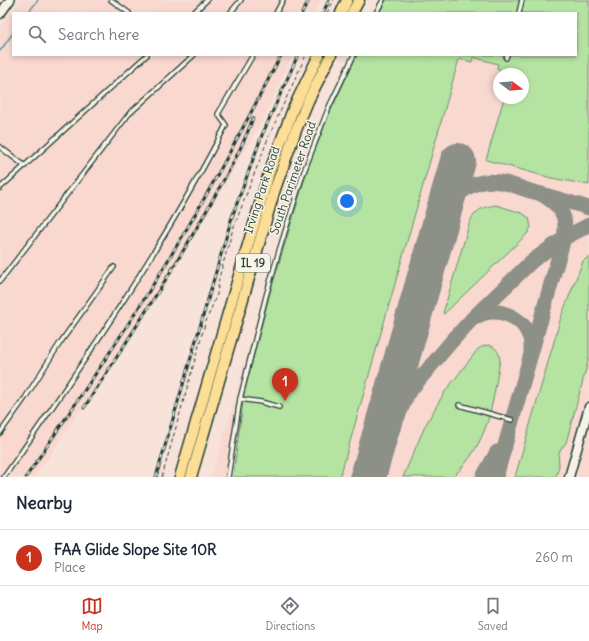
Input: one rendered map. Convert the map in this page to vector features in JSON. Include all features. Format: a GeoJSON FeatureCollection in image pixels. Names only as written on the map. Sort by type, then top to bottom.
{"type":"FeatureCollection","features":[{"type":"Feature","properties":{"kind":"main road"},"geometry":{"type":"LineString","coordinates":[[341,12],[347,0]]}},
{"type":"Feature","properties":{"kind":"main road"},"geometry":{"type":"LineString","coordinates":[[353,12],[359,0]]}},
{"type":"Feature","properties":{"kind":"main road","name":"Irving Park Road"},"geometry":{"type":"LineString","coordinates":[[191,477],[202,420],[269,173],[293,109],[319,56]]}},
{"type":"Feature","properties":{"kind":"main road","name":"Irving Park Road"},"geometry":{"type":"LineString","coordinates":[[180,477],[202,420],[275,189],[299,122],[331,56]]}},
{"type":"Feature","properties":{"kind":"street"},"geometry":{"type":"LineString","coordinates":[[1,11],[10,0]]}},
{"type":"Feature","properties":{"kind":"street"},"geometry":{"type":"LineString","coordinates":[[568,477],[589,406]]}},
{"type":"Feature","properties":{"kind":"lane"},"geometry":{"type":"LineString","coordinates":[[111,0],[128,12]]}},
{"type":"Feature","properties":{"kind":"lane"},"geometry":{"type":"LineString","coordinates":[[194,12],[207,0]]}},
{"type":"Feature","properties":{"kind":"lane"},"geometry":{"type":"LineString","coordinates":[[231,12],[241,0]]}},
{"type":"Feature","properties":{"kind":"lane"},"geometry":{"type":"LineString","coordinates":[[277,12],[283,0]]}},
{"type":"Feature","properties":{"kind":"lane"},"geometry":{"type":"LineString","coordinates":[[377,12],[383,0]]}},
{"type":"Feature","properties":{"kind":"lane"},"geometry":{"type":"LineString","coordinates":[[519,12],[522,0]]}},
{"type":"Feature","properties":{"kind":"lane"},"geometry":{"type":"LineString","coordinates":[[0,188],[146,56]]}},
{"type":"Feature","properties":{"kind":"lane"},"geometry":{"type":"LineString","coordinates":[[0,281],[129,114],[193,56]]}},
{"type":"Feature","properties":{"kind":"lane"},"geometry":{"type":"LineString","coordinates":[[4,477],[94,345],[200,175],[226,125],[218,114],[252,56]]}},
{"type":"Feature","properties":{"kind":"lane","name":"South Parimeter Road"},"geometry":{"type":"LineString","coordinates":[[228,477],[240,399],[266,296],[303,174],[329,107],[354,56]]}},
{"type":"Feature","properties":{"kind":"lane"},"geometry":{"type":"LineString","coordinates":[[0,147],[25,166]]}},
{"type":"Feature","properties":{"kind":"lane"},"geometry":{"type":"LineString","coordinates":[[0,433],[25,398],[60,343],[114,268]]}},
{"type":"Feature","properties":{"kind":"lane"},"geometry":{"type":"LineString","coordinates":[[240,399],[262,402],[279,407]]}},
{"type":"Feature","properties":{"kind":"lane"},"geometry":{"type":"LineString","coordinates":[[459,405],[512,420]]}},
{"type":"Feature","properties":{"kind":"path"},"geometry":{"type":"LineString","coordinates":[[328,12],[334,0]]}},
{"type":"Feature","properties":{"kind":"path"},"geometry":{"type":"LineString","coordinates":[[162,477],[205,324],[216,294],[233,229],[269,136],[306,56]]}},
{"type":"Feature","properties":{"kind":"shaded area"},"geometry":{"type":"Polygon","coordinates":[[[20,0],[321,0],[315,12],[12,12],[12,56],[293,56],[265,116],[168,282],[35,477],[0,477],[0,27],[20,0]]]}},
{"type":"Feature","properties":{"kind":"shaded area"},"geometry":{"type":"Polygon","coordinates":[[[379,0],[589,0],[589,477],[211,477],[241,378],[256,321],[313,137],[351,56],[577,56],[577,12],[373,12],[379,0]]]}},
{"type":"Feature","properties":{"kind":"green space"},"geometry":{"type":"Polygon","coordinates":[[[386,0],[589,0],[589,185],[551,178],[486,160],[502,104],[529,104],[529,68],[497,68],[498,64],[473,57],[472,62],[459,59],[340,477],[233,477],[244,394],[270,293],[308,168],[328,117],[357,56],[577,56],[577,12],[380,12],[386,0]]]}},
{"type":"Feature","properties":{"kind":"green space"},"geometry":{"type":"Polygon","coordinates":[[[496,205],[522,213],[529,218],[531,227],[527,234],[444,314],[443,313],[470,221],[481,209],[496,205]]]}},
{"type":"Feature","properties":{"kind":"green space"},"geometry":{"type":"Polygon","coordinates":[[[589,257],[589,358],[566,443],[559,453],[559,466],[556,477],[515,477],[561,317],[583,261],[589,257]]]}},
{"type":"Feature","properties":{"kind":"green space"},"geometry":{"type":"Polygon","coordinates":[[[489,345],[494,347],[497,351],[500,360],[487,423],[482,437],[474,451],[453,477],[403,477],[425,426],[444,393],[478,349],[489,345]]]}},
{"type":"Feature","properties":{"kind":"waterway"},"geometry":{"type":"LineString","coordinates":[[29,12],[38,0]]}},
{"type":"Feature","properties":{"kind":"waterway"},"geometry":{"type":"LineString","coordinates":[[0,51],[12,34]]}},
{"type":"Feature","properties":{"kind":"taxiway"},"geometry":{"type":"LineString","coordinates":[[443,213],[455,198],[465,189],[489,181],[519,187],[589,208]]}},
{"type":"Feature","properties":{"kind":"taxiway"},"geometry":{"type":"LineString","coordinates":[[496,477],[564,238],[565,223],[561,212],[553,202],[541,194]]}},
{"type":"Feature","properties":{"kind":"taxiway"},"geometry":{"type":"LineString","coordinates":[[372,477],[408,393],[451,342],[472,319],[532,261],[564,238],[589,225]]}},
{"type":"Feature","properties":{"kind":"taxiway"},"geometry":{"type":"LineString","coordinates":[[476,317],[492,312],[508,315],[515,319],[526,330],[530,338],[531,351]]}},
{"type":"Feature","properties":{"kind":"taxiway"},"geometry":{"type":"LineString","coordinates":[[483,477],[497,452]]}},
{"type":"Feature","properties":{"kind":"runway"},"geometry":{"type":"LineString","coordinates":[[368,477],[458,161]]}},
{"type":"Feature","properties":{"kind":"railway"},"geometry":{"type":"LineString","coordinates":[[303,12],[309,0]]}},
{"type":"Feature","properties":{"kind":"railway"},"geometry":{"type":"LineString","coordinates":[[323,12],[329,0]]}},
{"type":"Feature","properties":{"kind":"railway"},"geometry":{"type":"LineString","coordinates":[[26,477],[156,281],[215,179],[280,56]]}},
{"type":"Feature","properties":{"kind":"railway"},"geometry":{"type":"LineString","coordinates":[[156,477],[232,217],[262,135],[298,56]]}},
{"type":"Feature","properties":{"kind":"railway"},"geometry":{"type":"LineString","coordinates":[[84,408],[146,312],[190,240],[231,167],[253,118]]}},
{"type":"Feature","properties":{"kind":"place","name":"FAA Glide Slope Site 10R"},"geometry":{"type":"Point","coordinates":[285,401]}}]}
